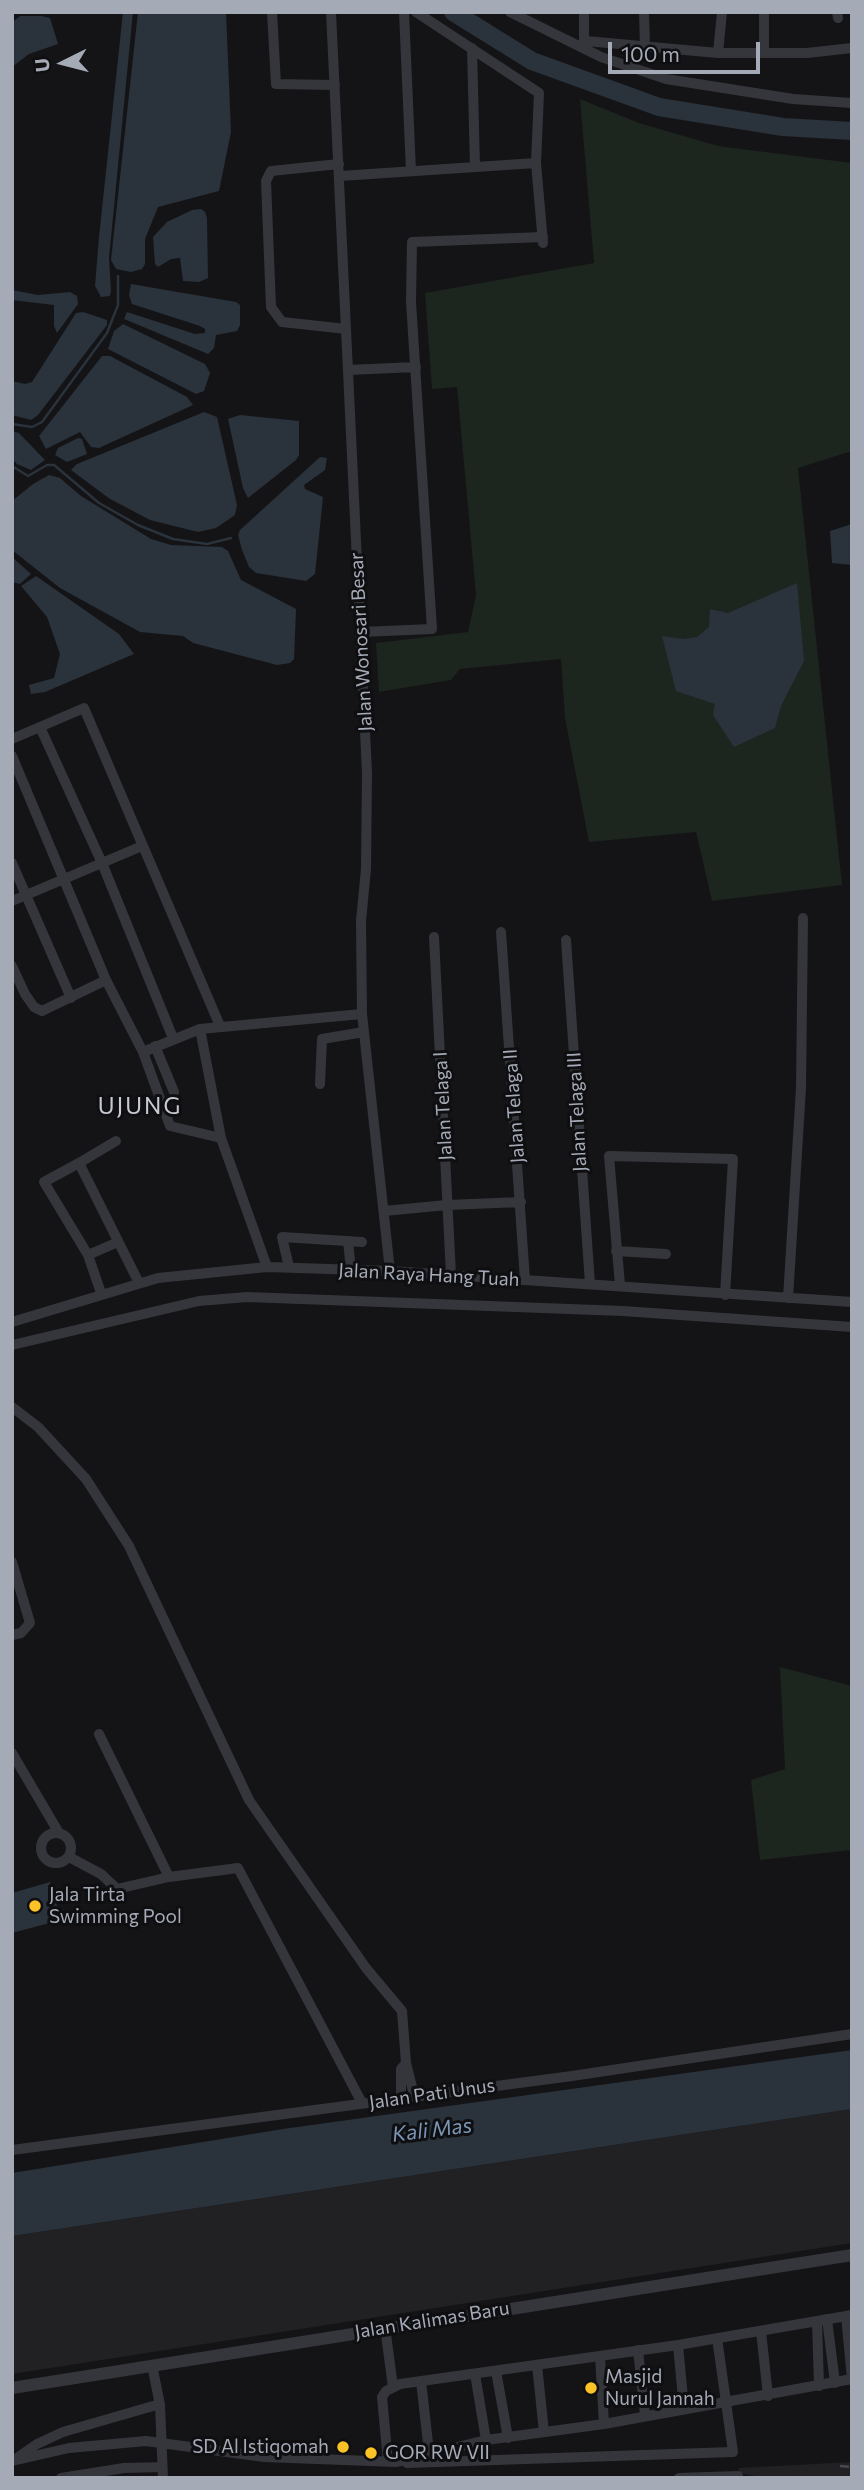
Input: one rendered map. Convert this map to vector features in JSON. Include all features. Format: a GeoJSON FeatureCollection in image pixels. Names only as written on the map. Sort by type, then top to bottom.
{"type":"FeatureCollection","features":[{"type":"Feature","properties":{"kind":"street"},"geometry":{"type":"LineString","coordinates":[[272,12],[276,84],[335,85]]}},
{"type":"Feature","properties":{"kind":"street","name":"Jalan Wonosari Besar"},"geometry":{"type":"LineString","coordinates":[[331,12],[368,773],[366,869],[361,921],[362,1014],[390,1271]]}},
{"type":"Feature","properties":{"kind":"street"},"geometry":{"type":"LineString","coordinates":[[404,12],[411,171]]}},
{"type":"Feature","properties":{"kind":"street"},"geometry":{"type":"LineString","coordinates":[[361,632],[432,629],[416,367],[412,242],[543,240],[536,163],[539,93],[416,12]]}},
{"type":"Feature","properties":{"kind":"street"},"geometry":{"type":"LineString","coordinates":[[510,12],[666,79],[793,99],[852,103]]}},
{"type":"Feature","properties":{"kind":"street"},"geometry":{"type":"LineString","coordinates":[[584,12],[585,45]]}},
{"type":"Feature","properties":{"kind":"street"},"geometry":{"type":"LineString","coordinates":[[645,12],[645,48]]}},
{"type":"Feature","properties":{"kind":"street"},"geometry":{"type":"LineString","coordinates":[[718,52],[722,12]]}},
{"type":"Feature","properties":{"kind":"street"},"geometry":{"type":"LineString","coordinates":[[764,12],[764,53]]}},
{"type":"Feature","properties":{"kind":"street"},"geometry":{"type":"LineString","coordinates":[[585,45],[807,54],[852,48]]}},
{"type":"Feature","properties":{"kind":"street"},"geometry":{"type":"LineString","coordinates":[[472,48],[475,167]]}},
{"type":"Feature","properties":{"kind":"street"},"geometry":{"type":"LineString","coordinates":[[346,329],[282,322],[271,307],[266,181],[271,171],[411,171],[536,163]]}},
{"type":"Feature","properties":{"kind":"street"},"geometry":{"type":"LineString","coordinates":[[348,370],[416,367]]}},
{"type":"Feature","properties":{"kind":"street"},"geometry":{"type":"LineString","coordinates":[[12,739],[84,708],[220,1026]]}},
{"type":"Feature","properties":{"kind":"street"},"geometry":{"type":"LineString","coordinates":[[40,727],[102,863],[173,1038]]}},
{"type":"Feature","properties":{"kind":"street"},"geometry":{"type":"LineString","coordinates":[[12,756],[106,980],[143,1052],[170,1126],[221,1138]]}},
{"type":"Feature","properties":{"kind":"street"},"geometry":{"type":"LineString","coordinates":[[12,901],[142,846]]}},
{"type":"Feature","properties":{"kind":"street"},"geometry":{"type":"LineString","coordinates":[[12,863],[71,998]]}},
{"type":"Feature","properties":{"kind":"street"},"geometry":{"type":"LineString","coordinates":[[788,1298],[801,1088],[803,918]]}},
{"type":"Feature","properties":{"kind":"street","name":"Jalan Telaga II"},"geometry":{"type":"LineString","coordinates":[[501,932],[525,1280]]}},
{"type":"Feature","properties":{"kind":"street","name":"Jalan Telaga I"},"geometry":{"type":"LineString","coordinates":[[434,937],[451,1275]]}},
{"type":"Feature","properties":{"kind":"street","name":"Jalan Telaga III"},"geometry":{"type":"LineString","coordinates":[[566,940],[590,1284]]}},
{"type":"Feature","properties":{"kind":"street"},"geometry":{"type":"LineString","coordinates":[[12,966],[34,1007],[42,1010],[106,980]]}},
{"type":"Feature","properties":{"kind":"street"},"geometry":{"type":"LineString","coordinates":[[143,1052],[200,1029],[362,1014]]}},
{"type":"Feature","properties":{"kind":"street"},"geometry":{"type":"LineString","coordinates":[[200,1029],[221,1138],[267,1267]]}},
{"type":"Feature","properties":{"kind":"street"},"geometry":{"type":"LineString","coordinates":[[320,1084],[322,1039],[364,1032]]}},
{"type":"Feature","properties":{"kind":"street"},"geometry":{"type":"LineString","coordinates":[[155,1046],[174,1092]]}},
{"type":"Feature","properties":{"kind":"street"},"geometry":{"type":"LineString","coordinates":[[101,1293],[88,1255],[44,1182],[116,1141]]}},
{"type":"Feature","properties":{"kind":"street"},"geometry":{"type":"LineString","coordinates":[[620,1285],[609,1157],[733,1159],[725,1295]]}},
{"type":"Feature","properties":{"kind":"street"},"geometry":{"type":"LineString","coordinates":[[79,1163],[139,1283]]}},
{"type":"Feature","properties":{"kind":"street"},"geometry":{"type":"LineString","coordinates":[[384,1211],[521,1202]]}},
{"type":"Feature","properties":{"kind":"street"},"geometry":{"type":"LineString","coordinates":[[289,1267],[282,1237],[362,1242]]}},
{"type":"Feature","properties":{"kind":"street"},"geometry":{"type":"LineString","coordinates":[[348,1241],[351,1270]]}},
{"type":"Feature","properties":{"kind":"street"},"geometry":{"type":"LineString","coordinates":[[88,1255],[118,1242]]}},
{"type":"Feature","properties":{"kind":"street"},"geometry":{"type":"LineString","coordinates":[[616,1251],[666,1254]]}},
{"type":"Feature","properties":{"kind":"street","name":"Jalan Raya Hang Tuah"},"geometry":{"type":"LineString","coordinates":[[12,1322],[139,1283],[267,1267],[390,1271],[620,1285],[725,1295],[852,1301]]}},
{"type":"Feature","properties":{"kind":"street","name":"Jalan Raya Hang Tuah"},"geometry":{"type":"LineString","coordinates":[[12,1346],[129,1315],[199,1300],[238,1297],[623,1311],[852,1327]]}},
{"type":"Feature","properties":{"kind":"street"},"geometry":{"type":"LineString","coordinates":[[12,1407],[38,1427],[86,1479],[130,1546],[249,1800],[366,1968],[402,2011],[406,2063],[414,2095]]}},
{"type":"Feature","properties":{"kind":"street"},"geometry":{"type":"LineString","coordinates":[[12,1634],[21,1633],[30,1623],[13,1567]]}},
{"type":"Feature","properties":{"kind":"street"},"geometry":{"type":"LineString","coordinates":[[99,1734],[169,1877]]}},
{"type":"Feature","properties":{"kind":"street"},"geometry":{"type":"LineString","coordinates":[[12,1753],[59,1833],[68,1838],[72,1847],[69,1857],[56,1864],[47,1861],[41,1852],[42,1842],[49,1835],[59,1833]]}},
{"type":"Feature","properties":{"kind":"street"},"geometry":{"type":"LineString","coordinates":[[69,1857],[101,1874],[117,1889],[169,1877],[238,1868],[362,2104]]}},
{"type":"Feature","properties":{"kind":"street","name":"Jalan Pati Unus"},"geometry":{"type":"LineString","coordinates":[[12,2150],[572,2076],[852,2034]]}},
{"type":"Feature","properties":{"kind":"street"},"geometry":{"type":"LineString","coordinates":[[401,2097],[401,2069],[406,2063]]}},
{"type":"Feature","properties":{"kind":"street","name":"Jalan Kalimas Baru"},"geometry":{"type":"LineString","coordinates":[[12,2388],[852,2255]]}},
{"type":"Feature","properties":{"kind":"street"},"geometry":{"type":"LineString","coordinates":[[849,2316],[852,2379],[604,2424],[486,2440],[392,2462],[382,2397],[393,2388],[421,2381],[678,2345],[849,2316]]}},
{"type":"Feature","properties":{"kind":"street"},"geometry":{"type":"LineString","coordinates":[[822,2320],[835,2383]]}},
{"type":"Feature","properties":{"kind":"street"},"geometry":{"type":"LineString","coordinates":[[819,2386],[822,2320]]}},
{"type":"Feature","properties":{"kind":"street"},"geometry":{"type":"LineString","coordinates":[[385,2327],[393,2388]]}},
{"type":"Feature","properties":{"kind":"street"},"geometry":{"type":"LineString","coordinates":[[761,2331],[768,2396]]}},
{"type":"Feature","properties":{"kind":"street"},"geometry":{"type":"LineString","coordinates":[[13,2461],[69,2448],[161,2442],[264,2458],[392,2462],[733,2452],[718,2338]]}},
{"type":"Feature","properties":{"kind":"street"},"geometry":{"type":"LineString","coordinates":[[678,2345],[684,2409]]}},
{"type":"Feature","properties":{"kind":"street"},"geometry":{"type":"LineString","coordinates":[[638,2350],[645,2415]]}},
{"type":"Feature","properties":{"kind":"street"},"geometry":{"type":"LineString","coordinates":[[600,2356],[604,2424]]}},
{"type":"Feature","properties":{"kind":"street"},"geometry":{"type":"LineString","coordinates":[[61,2478],[124,2468],[163,2472],[160,2404],[152,2365]]}},
{"type":"Feature","properties":{"kind":"street"},"geometry":{"type":"LineString","coordinates":[[537,2365],[544,2432]]}},
{"type":"Feature","properties":{"kind":"street"},"geometry":{"type":"LineString","coordinates":[[496,2371],[508,2438]]}},
{"type":"Feature","properties":{"kind":"street"},"geometry":{"type":"LineString","coordinates":[[475,2374],[486,2440]]}},
{"type":"Feature","properties":{"kind":"street"},"geometry":{"type":"LineString","coordinates":[[421,2381],[429,2452]]}},
{"type":"Feature","properties":{"kind":"street"},"geometry":{"type":"LineString","coordinates":[[13,2461],[17,2455],[63,2432],[160,2404]]}},
{"type":"Feature","properties":{"kind":"street"},"geometry":{"type":"LineString","coordinates":[[679,2478],[738,2476]]}},
{"type":"Feature","properties":{"kind":"shaded area"},"geometry":{"type":"Polygon","coordinates":[[[580,99],[639,123],[718,146],[852,163],[852,451],[798,468],[842,885],[712,901],[696,832],[589,842],[565,718],[561,659],[460,669],[451,680],[379,692],[376,643],[468,632],[476,595],[457,387],[432,389],[425,293],[594,263],[580,99]]]}},
{"type":"Feature","properties":{"kind":"shaded area"},"geometry":{"type":"Polygon","coordinates":[[[780,1667],[852,1686],[852,1850],[760,1860],[751,1780],[785,1769],[780,1667]]]}},
{"type":"Feature","properties":{"kind":"shaded area"},"geometry":{"type":"Polygon","coordinates":[[[852,2109],[852,2243],[12,2374],[12,2236],[852,2109]]]}},
{"type":"Feature","properties":{"kind":"shaded area"},"geometry":{"type":"Polygon","coordinates":[[[852,2462],[852,2478],[766,2478],[739,2473],[739,2468],[852,2462]]]}},
{"type":"Feature","properties":{"kind":"water"},"geometry":{"type":"Polygon","coordinates":[[[123,12],[133,12],[109,258],[111,291],[110,296],[101,297],[95,286],[123,12]]]}},
{"type":"Feature","properties":{"kind":"water"},"geometry":{"type":"Polygon","coordinates":[[[138,12],[226,12],[231,132],[219,191],[158,207],[145,239],[145,264],[142,269],[131,272],[116,269],[111,260],[138,12]]]}},
{"type":"Feature","properties":{"kind":"water"},"geometry":{"type":"Polygon","coordinates":[[[20,16],[50,18],[58,44],[29,54],[12,67],[14,21],[20,16]]]}},
{"type":"Feature","properties":{"kind":"water"},"geometry":{"type":"Polygon","coordinates":[[[201,209],[207,218],[208,278],[199,282],[183,281],[180,258],[171,259],[158,267],[155,264],[153,237],[167,222],[192,210],[201,209]]]}},
{"type":"Feature","properties":{"kind":"water"},"geometry":{"type":"Polygon","coordinates":[[[131,284],[236,302],[240,305],[240,325],[237,331],[216,335],[214,348],[208,354],[124,319],[127,312],[195,334],[205,333],[205,329],[200,326],[132,304],[129,295],[131,284]]]}},
{"type":"Feature","properties":{"kind":"water"},"geometry":{"type":"Polygon","coordinates":[[[12,290],[38,295],[70,292],[77,296],[78,304],[57,333],[54,326],[54,305],[12,300],[12,290]]]}},
{"type":"Feature","properties":{"kind":"water"},"geometry":{"type":"Polygon","coordinates":[[[83,312],[107,320],[107,325],[38,415],[31,420],[12,415],[12,381],[25,384],[32,382],[76,313],[83,312]]]}},
{"type":"Feature","properties":{"kind":"water"},"geometry":{"type":"Polygon","coordinates":[[[123,324],[205,364],[210,373],[204,391],[196,394],[108,349],[114,331],[123,324]]]}},
{"type":"Feature","properties":{"kind":"water"},"geometry":{"type":"Polygon","coordinates":[[[102,356],[110,356],[187,397],[193,405],[99,448],[91,447],[80,432],[46,449],[39,436],[102,356]]]}},
{"type":"Feature","properties":{"kind":"water"},"geometry":{"type":"Polygon","coordinates":[[[204,412],[217,417],[237,505],[235,515],[216,528],[198,532],[150,520],[110,499],[71,470],[77,464],[204,412]]]}},
{"type":"Feature","properties":{"kind":"water"},"geometry":{"type":"Polygon","coordinates":[[[240,415],[299,421],[299,455],[296,460],[248,498],[243,488],[228,419],[240,415]]]}},
{"type":"Feature","properties":{"kind":"water"},"geometry":{"type":"Polygon","coordinates":[[[12,431],[19,433],[45,460],[31,470],[17,464],[12,459],[12,431]]]}},
{"type":"Feature","properties":{"kind":"water"},"geometry":{"type":"Polygon","coordinates":[[[78,438],[82,439],[87,454],[67,462],[55,455],[58,448],[78,438]]]}},
{"type":"Feature","properties":{"kind":"water"},"geometry":{"type":"Polygon","coordinates":[[[320,457],[327,458],[325,470],[304,485],[305,489],[323,497],[315,574],[306,581],[256,573],[249,567],[242,550],[238,535],[240,530],[320,457]]]}},
{"type":"Feature","properties":{"kind":"water"},"geometry":{"type":"Polygon","coordinates":[[[49,475],[60,478],[81,496],[151,539],[171,545],[222,547],[228,551],[241,580],[296,609],[294,659],[290,663],[277,665],[193,643],[183,636],[140,632],[60,588],[12,550],[12,501],[49,475]]]}},
{"type":"Feature","properties":{"kind":"water"},"geometry":{"type":"Polygon","coordinates":[[[852,524],[852,565],[832,563],[830,531],[852,524]]]}},
{"type":"Feature","properties":{"kind":"water"},"geometry":{"type":"Polygon","coordinates":[[[12,557],[31,574],[20,584],[12,582],[12,557]]]}},
{"type":"Feature","properties":{"kind":"water"},"geometry":{"type":"Polygon","coordinates":[[[36,576],[119,634],[134,654],[45,692],[31,694],[29,685],[54,678],[60,654],[47,617],[21,586],[36,576]]]}},
{"type":"Feature","properties":{"kind":"water"},"geometry":{"type":"Polygon","coordinates":[[[797,583],[804,661],[781,706],[775,728],[734,747],[713,715],[715,704],[676,691],[662,636],[683,639],[697,637],[709,627],[710,609],[728,613],[797,583]]]}},
{"type":"Feature","properties":{"kind":"water","name":"Jala Tirta Swimming Pool"},"geometry":{"type":"Polygon","coordinates":[[[50,1882],[61,1920],[12,1933],[12,1893],[50,1882]]]}},
{"type":"Feature","properties":{"kind":"water","name":"Kali Mas"},"geometry":{"type":"Polygon","coordinates":[[[852,2050],[852,2109],[12,2236],[12,2173],[283,2129],[852,2050]]]}},
{"type":"Feature","properties":{"kind":"waterway"},"geometry":{"type":"LineString","coordinates":[[453,12],[532,61],[659,107],[783,127],[852,131]]}},
{"type":"Feature","properties":{"kind":"waterway"},"geometry":{"type":"LineString","coordinates":[[12,424],[32,427],[42,422],[107,333],[118,305],[118,276]]}},
{"type":"Feature","properties":{"kind":"waterway"},"geometry":{"type":"LineString","coordinates":[[12,466],[28,476],[47,465],[54,465],[99,503],[138,525],[173,539],[207,544],[231,538]]}},
{"type":"Feature","properties":{"kind":"railway"},"geometry":{"type":"LineString","coordinates":[[840,2466],[852,2467]]}},
{"type":"Feature","properties":{"kind":"place","name":"Jala Tirta Swimming Pool"},"geometry":{"type":"Point","coordinates":[35,1906]}},
{"type":"Feature","properties":{"kind":"place","name":"Masjid Nurul Jannah"},"geometry":{"type":"Point","coordinates":[591,2388]}},
{"type":"Feature","properties":{"kind":"place","name":"SD Al Istiqomah"},"geometry":{"type":"Point","coordinates":[343,2447]}},
{"type":"Feature","properties":{"kind":"place","name":"GOR RW VII"},"geometry":{"type":"Point","coordinates":[371,2453]}},
{"type":"Feature","properties":{"kind":"district","name":"UJUNG"},"geometry":{"type":"Point","coordinates":[140,1106]}}]}
